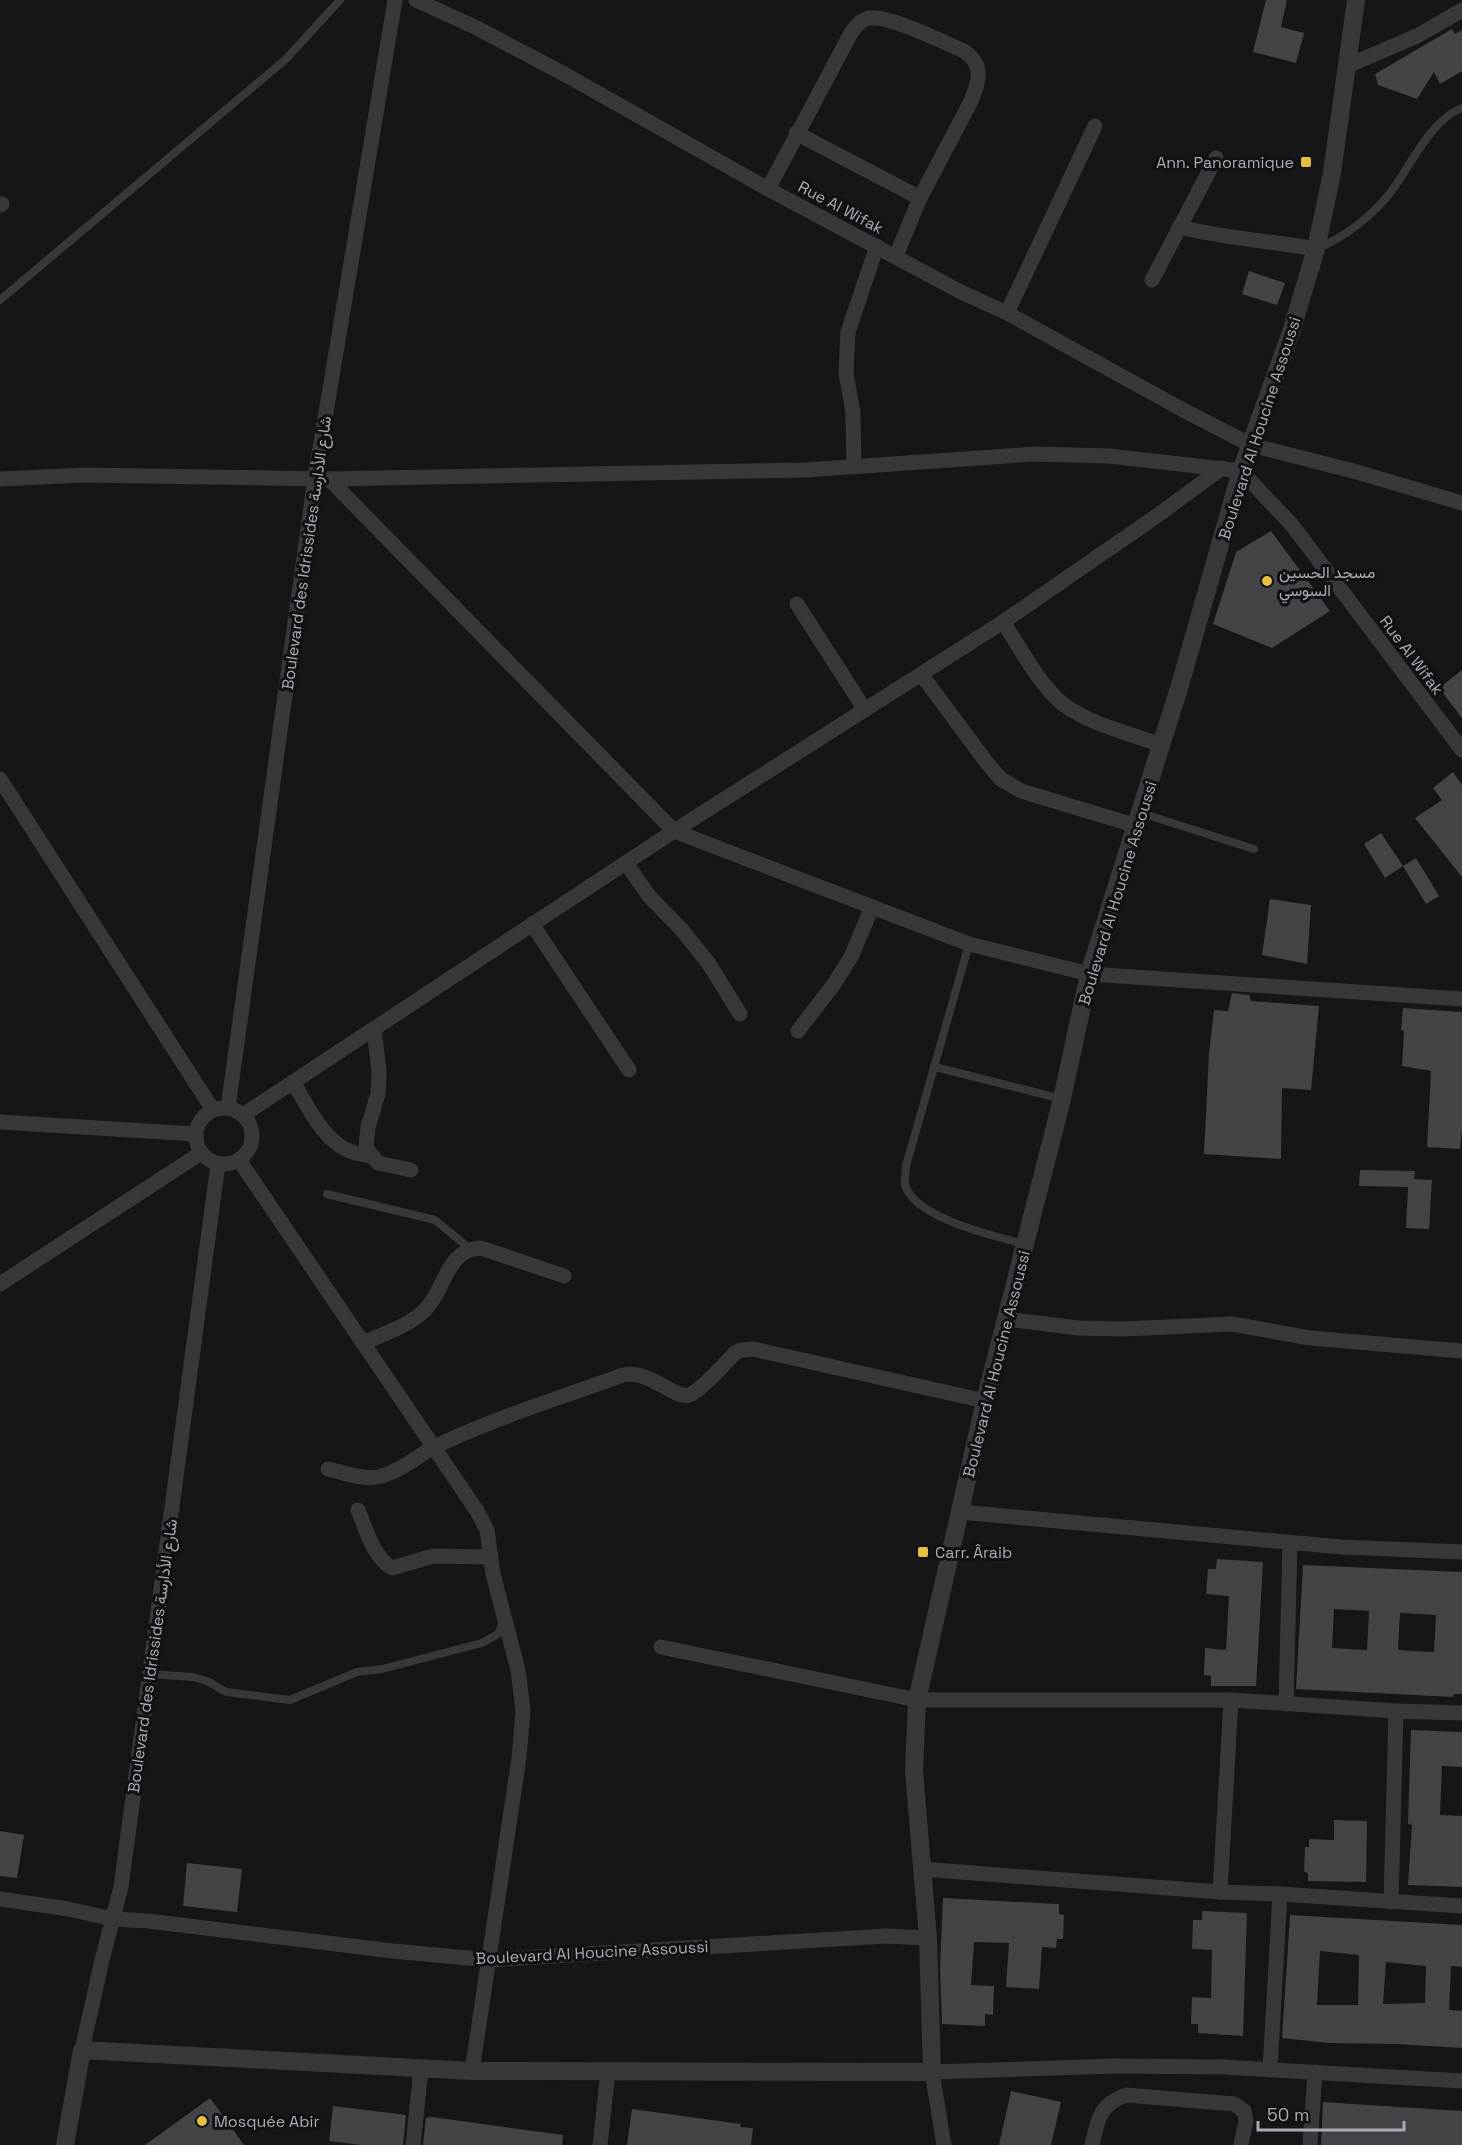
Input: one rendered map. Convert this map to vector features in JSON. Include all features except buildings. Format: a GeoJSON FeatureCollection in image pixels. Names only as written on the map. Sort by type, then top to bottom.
{"type":"FeatureCollection","features":[{"type":"Feature","properties":{"kind":"street","name":"Boulevard des Idrissides شارع الأدارسة"},"geometry":{"type":"LineString","coordinates":[[221,1109],[322,478],[395,0]]}},
{"type":"Feature","properties":{"kind":"street","name":"Rue Al Wifak"},"geometry":{"type":"LineString","coordinates":[[416,0],[477,28],[566,75],[768,189],[961,292],[1007,313],[1251,445],[1357,472],[1462,503]]}},
{"type":"Feature","properties":{"kind":"street","name":"Boulevard Al Houcine Assoussi"},"geometry":{"type":"LineString","coordinates":[[932,2072],[928,1938],[914,1771],[917,1700],[985,1401],[1062,1099],[1089,974],[1180,685],[1241,471],[1291,332],[1316,249],[1332,173],[1356,0]]}},
{"type":"Feature","properties":{"kind":"street"},"geometry":{"type":"LineString","coordinates":[[1347,66],[1417,36],[1462,10]]}},
{"type":"Feature","properties":{"kind":"street"},"geometry":{"type":"LineString","coordinates":[[768,189],[851,33],[867,18],[890,21],[964,51],[978,65],[976,87],[971,101],[920,198],[896,256]]}},
{"type":"Feature","properties":{"kind":"street"},"geometry":{"type":"LineString","coordinates":[[1007,313],[1095,126]]}},
{"type":"Feature","properties":{"kind":"street"},"geometry":{"type":"LineString","coordinates":[[796,133],[920,198]]}},
{"type":"Feature","properties":{"kind":"street"},"geometry":{"type":"LineString","coordinates":[[1152,280],[1216,158]]}},
{"type":"Feature","properties":{"kind":"street"},"geometry":{"type":"LineString","coordinates":[[1179,226],[1212,235],[1272,241],[1316,249]]}},
{"type":"Feature","properties":{"kind":"street"},"geometry":{"type":"LineString","coordinates":[[854,467],[853,413],[846,374],[848,332],[877,246]]}},
{"type":"Feature","properties":{"kind":"street"},"geometry":{"type":"LineString","coordinates":[[0,479],[84,475],[322,478],[794,471],[981,457],[1073,454],[1241,471]]}},
{"type":"Feature","properties":{"kind":"street"},"geometry":{"type":"LineString","coordinates":[[243,1115],[674,831],[1003,622],[1222,468]]}},
{"type":"Feature","properties":{"kind":"street","name":"Rue Al Wifak"},"geometry":{"type":"LineString","coordinates":[[1241,471],[1292,525],[1462,750]]}},
{"type":"Feature","properties":{"kind":"street"},"geometry":{"type":"LineString","coordinates":[[322,478],[674,831],[969,944],[1089,974],[1462,999]]}},
{"type":"Feature","properties":{"kind":"street"},"geometry":{"type":"LineString","coordinates":[[797,604],[865,710]]}},
{"type":"Feature","properties":{"kind":"street"},"geometry":{"type":"LineString","coordinates":[[1003,622],[1046,685],[1062,703],[1084,717],[1161,745]]}},
{"type":"Feature","properties":{"kind":"street"},"geometry":{"type":"LineString","coordinates":[[921,674],[1001,779],[1021,791],[1139,819]]}},
{"type":"Feature","properties":{"kind":"street"},"geometry":{"type":"LineString","coordinates":[[0,779],[221,1109]]}},
{"type":"Feature","properties":{"kind":"street"},"geometry":{"type":"LineString","coordinates":[[626,863],[649,896],[682,930],[709,964],[740,1014]]}},
{"type":"Feature","properties":{"kind":"street"},"geometry":{"type":"LineString","coordinates":[[798,1031],[834,984],[851,957],[872,907]]}},
{"type":"Feature","properties":{"kind":"street"},"geometry":{"type":"LineString","coordinates":[[532,924],[629,1070]]}},
{"type":"Feature","properties":{"kind":"street"},"geometry":{"type":"LineString","coordinates":[[374,1029],[379,1071],[378,1094],[368,1127],[366,1148],[378,1163],[411,1170]]}},
{"type":"Feature","properties":{"kind":"street"},"geometry":{"type":"LineString","coordinates":[[293,1082],[322,1129],[351,1152],[371,1156]]}},
{"type":"Feature","properties":{"kind":"street"},"geometry":{"type":"LineString","coordinates":[[221,1109],[243,1115],[250,1123],[253,1133],[247,1153],[239,1160],[229,1164],[218,1164],[201,1153],[196,1134],[205,1115],[221,1109]]}},
{"type":"Feature","properties":{"kind":"street"},"geometry":{"type":"LineString","coordinates":[[0,1122],[196,1134]]}},
{"type":"Feature","properties":{"kind":"street"},"geometry":{"type":"LineString","coordinates":[[0,1284],[201,1153]]}},
{"type":"Feature","properties":{"kind":"street"},"geometry":{"type":"LineString","coordinates":[[239,1160],[477,1511],[487,1530],[493,1574],[518,1670],[523,1710],[519,1758],[472,2071]]}},
{"type":"Feature","properties":{"kind":"street","name":"Boulevard des Idrissides شارع الأدارسة"},"geometry":{"type":"LineString","coordinates":[[65,2145],[82,2050],[121,1887],[218,1164]]}},
{"type":"Feature","properties":{"kind":"street"},"geometry":{"type":"LineString","coordinates":[[363,1343],[406,1324],[423,1312],[435,1299],[454,1260],[469,1248],[481,1248],[564,1276]]}},
{"type":"Feature","properties":{"kind":"street"},"geometry":{"type":"LineString","coordinates":[[1006,1319],[1078,1328],[1123,1329],[1232,1324],[1310,1338],[1462,1351]]}},
{"type":"Feature","properties":{"kind":"street"},"geometry":{"type":"LineString","coordinates":[[328,1469],[377,1477],[404,1466],[434,1448],[491,1424],[634,1372],[644,1375],[681,1396],[688,1396],[741,1350],[753,1349],[985,1401]]}},
{"type":"Feature","properties":{"kind":"street"},"geometry":{"type":"LineString","coordinates":[[358,1510],[377,1553],[392,1568],[433,1556],[490,1557]]}},
{"type":"Feature","properties":{"kind":"street"},"geometry":{"type":"LineString","coordinates":[[960,1512],[1341,1547],[1462,1552]]}},
{"type":"Feature","properties":{"kind":"street"},"geometry":{"type":"LineString","coordinates":[[1286,1704],[1290,1542]]}},
{"type":"Feature","properties":{"kind":"street"},"geometry":{"type":"LineString","coordinates":[[661,1647],[917,1700],[1231,1700],[1462,1713]]}},
{"type":"Feature","properties":{"kind":"street"},"geometry":{"type":"LineString","coordinates":[[1220,1892],[1231,1700]]}},
{"type":"Feature","properties":{"kind":"street"},"geometry":{"type":"LineString","coordinates":[[1391,1902],[1396,1711]]}},
{"type":"Feature","properties":{"kind":"street"},"geometry":{"type":"LineString","coordinates":[[922,1869],[1220,1892],[1462,1906]]}},
{"type":"Feature","properties":{"kind":"street"},"geometry":{"type":"LineString","coordinates":[[1270,2069],[1280,1894]]}},
{"type":"Feature","properties":{"kind":"street","name":"Boulevard Al Houcine Assoussi"},"geometry":{"type":"LineString","coordinates":[[0,1899],[68,1909],[113,1919],[148,1921],[393,1951],[489,1960],[886,1936],[928,1938]]}},
{"type":"Feature","properties":{"kind":"street"},"geometry":{"type":"LineString","coordinates":[[82,2050],[472,2071],[932,2072],[1115,2066],[1270,2069],[1462,2081]]}},
{"type":"Feature","properties":{"kind":"street"},"geometry":{"type":"LineString","coordinates":[[412,2145],[421,2069]]}},
{"type":"Feature","properties":{"kind":"street"},"geometry":{"type":"LineString","coordinates":[[600,2145],[608,2071]]}},
{"type":"Feature","properties":{"kind":"street"},"geometry":{"type":"LineString","coordinates":[[932,2072],[944,2145]]}},
{"type":"Feature","properties":{"kind":"street"},"geometry":{"type":"LineString","coordinates":[[1310,2145],[1315,2072]]}},
{"type":"Feature","properties":{"kind":"street"},"geometry":{"type":"LineString","coordinates":[[1092,2145],[1098,2118],[1106,2105],[1126,2095],[1234,2104],[1244,2111],[1245,2121],[1241,2145]]}},
{"type":"Feature","properties":{"kind":"lane"},"geometry":{"type":"LineString","coordinates":[[0,300],[286,59],[340,0]]}},
{"type":"Feature","properties":{"kind":"lane"},"geometry":{"type":"LineString","coordinates":[[1316,249],[1341,238],[1364,220],[1389,194],[1435,129],[1454,111],[1462,108]]}},
{"type":"Feature","properties":{"kind":"lane"},"geometry":{"type":"LineString","coordinates":[[1139,819],[1254,849]]}},
{"type":"Feature","properties":{"kind":"lane"},"geometry":{"type":"LineString","coordinates":[[969,944],[906,1166],[905,1184],[911,1196],[926,1209],[967,1229],[1025,1244]]}},
{"type":"Feature","properties":{"kind":"lane"},"geometry":{"type":"LineString","coordinates":[[935,1067],[1062,1099]]}},
{"type":"Feature","properties":{"kind":"lane"},"geometry":{"type":"LineString","coordinates":[[327,1194],[435,1220],[469,1248]]}},
{"type":"Feature","properties":{"kind":"lane"},"geometry":{"type":"LineString","coordinates":[[150,1674],[193,1677],[207,1681],[226,1692],[290,1700],[357,1672],[382,1669],[482,1643],[498,1634],[505,1619]]}},
{"type":"Feature","properties":{"kind":"place","name":"Ann. Panoramique"},"geometry":{"type":"Point","coordinates":[1306,162]}},
{"type":"Feature","properties":{"kind":"place","name":"مسجد الحسين السوسي"},"geometry":{"type":"Point","coordinates":[1267,581]}},
{"type":"Feature","properties":{"kind":"place","name":"Carr. Âraib"},"geometry":{"type":"Point","coordinates":[923,1552]}},
{"type":"Feature","properties":{"kind":"place","name":"Mosquée Abir"},"geometry":{"type":"Point","coordinates":[202,2121]}}]}
